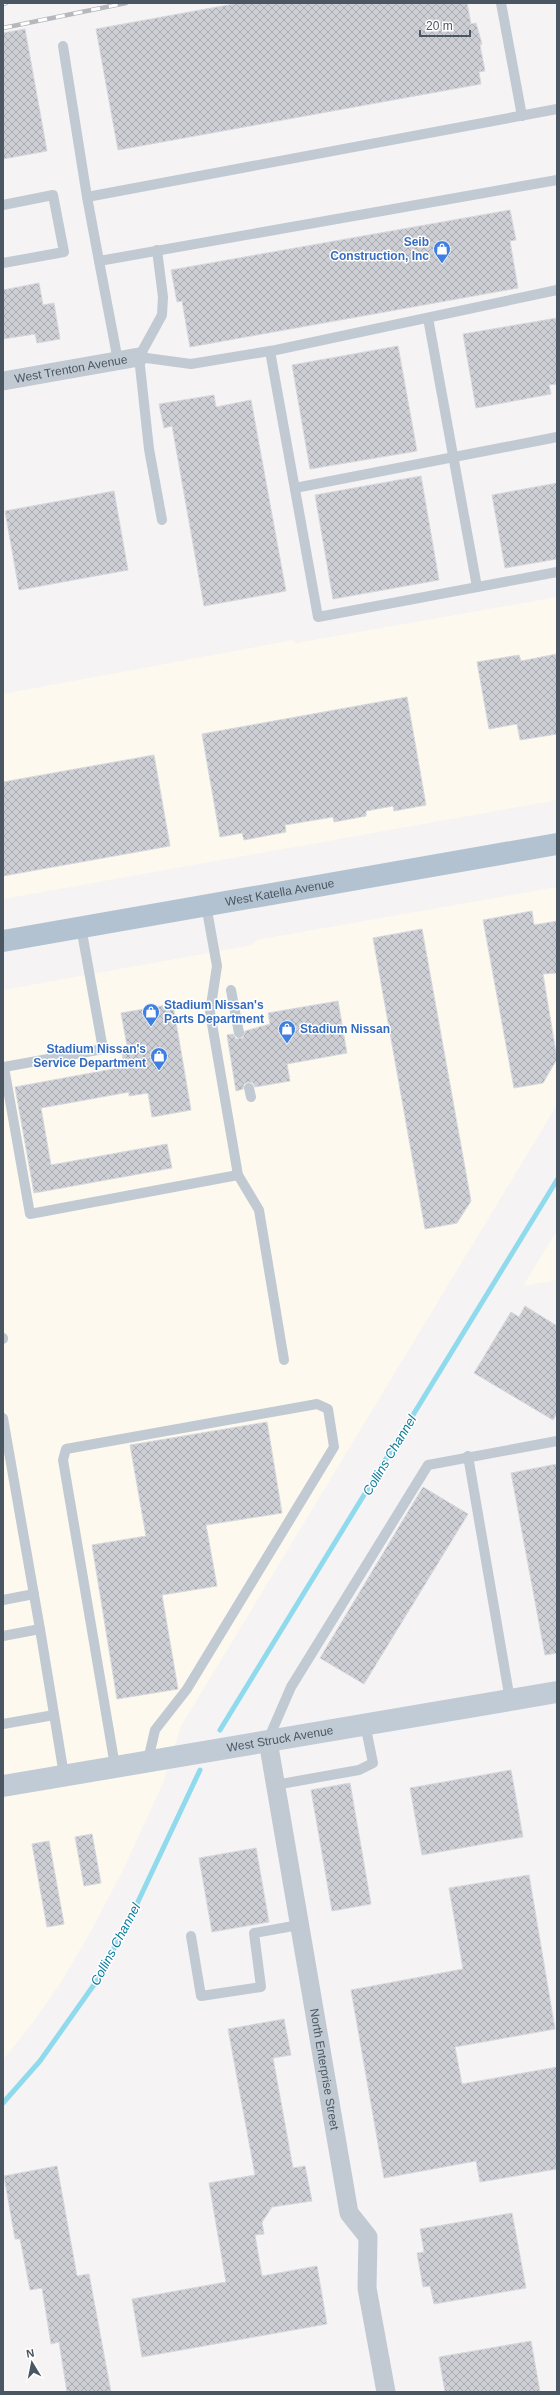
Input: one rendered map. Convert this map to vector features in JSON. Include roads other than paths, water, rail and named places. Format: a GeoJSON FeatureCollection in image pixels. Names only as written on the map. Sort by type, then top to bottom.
{"type":"FeatureCollection","features":[{"type":"Feature","properties":{"kind":"main road","name":"West Katella Avenue"},"geometry":{"type":"LineString","coordinates":[[3,941],[557,844]]}},
{"type":"Feature","properties":{"kind":"street","name":"West Trenton Avenue"},"geometry":{"type":"LineString","coordinates":[[3,381],[139,357]]}},
{"type":"Feature","properties":{"kind":"street","name":"West Struck Avenue"},"geometry":{"type":"LineString","coordinates":[[3,1786],[148,1760],[557,1692]]}},
{"type":"Feature","properties":{"kind":"street","name":"North Enterprise Street"},"geometry":{"type":"LineString","coordinates":[[268,1741],[349,2213],[368,2238],[367,2288],[386,2392]]}},
{"type":"Feature","properties":{"kind":"lane"},"geometry":{"type":"LineString","coordinates":[[501,3],[522,116]]}},
{"type":"Feature","properties":{"kind":"lane"},"geometry":{"type":"LineString","coordinates":[[63,46],[87,197],[118,361]]}},
{"type":"Feature","properties":{"kind":"lane"},"geometry":{"type":"LineString","coordinates":[[87,197],[557,109]]}},
{"type":"Feature","properties":{"kind":"lane"},"geometry":{"type":"LineString","coordinates":[[99,260],[557,180]]}},
{"type":"Feature","properties":{"kind":"lane"},"geometry":{"type":"LineString","coordinates":[[3,205],[53,195],[64,252],[3,263]]}},
{"type":"Feature","properties":{"kind":"lane"},"geometry":{"type":"LineString","coordinates":[[157,250],[163,297],[162,315],[139,357],[149,449],[162,520]]}},
{"type":"Feature","properties":{"kind":"lane"},"geometry":{"type":"LineString","coordinates":[[139,357],[191,364],[270,351],[557,290]]}},
{"type":"Feature","properties":{"kind":"lane"},"geometry":{"type":"LineString","coordinates":[[428,318],[477,587]]}},
{"type":"Feature","properties":{"kind":"lane"},"geometry":{"type":"LineString","coordinates":[[270,351],[318,617],[557,572]]}},
{"type":"Feature","properties":{"kind":"lane"},"geometry":{"type":"LineString","coordinates":[[295,488],[557,437]]}},
{"type":"Feature","properties":{"kind":"lane"},"geometry":{"type":"LineString","coordinates":[[206,905],[217,966],[210,1012],[238,1175],[259,1210],[284,1360]]}},
{"type":"Feature","properties":{"kind":"lane"},"geometry":{"type":"LineString","coordinates":[[81,927],[102,1049],[4,1067],[30,1214],[238,1175]]}},
{"type":"Feature","properties":{"kind":"lane"},"geometry":{"type":"LineString","coordinates":[[231,990],[239,1032]]}},
{"type":"Feature","properties":{"kind":"lane"},"geometry":{"type":"LineString","coordinates":[[116,1766],[63,1460],[66,1449],[317,1404],[328,1409],[334,1447],[187,1689],[155,1730],[148,1760]]}},
{"type":"Feature","properties":{"kind":"lane"},"geometry":{"type":"LineString","coordinates":[[3,1418],[64,1775]]}},
{"type":"Feature","properties":{"kind":"lane"},"geometry":{"type":"LineString","coordinates":[[268,1741],[291,1687],[428,1465],[468,1456],[557,1441]]}},
{"type":"Feature","properties":{"kind":"lane"},"geometry":{"type":"LineString","coordinates":[[468,1456],[510,1700]]}},
{"type":"Feature","properties":{"kind":"lane"},"geometry":{"type":"LineString","coordinates":[[3,1600],[34,1594]]}},
{"type":"Feature","properties":{"kind":"lane"},"geometry":{"type":"LineString","coordinates":[[3,1636],[40,1629]]}},
{"type":"Feature","properties":{"kind":"lane"},"geometry":{"type":"LineString","coordinates":[[3,1724],[54,1716]]}},
{"type":"Feature","properties":{"kind":"lane"},"geometry":{"type":"LineString","coordinates":[[275,1785],[359,1770],[373,1763],[365,1724]]}},
{"type":"Feature","properties":{"kind":"lane"},"geometry":{"type":"LineString","coordinates":[[190,1936],[201,1996],[261,1986],[254,1933],[300,1925]]}},
{"type":"Feature","properties":{"kind":"waterway","name":"Collins Channel"},"geometry":{"type":"LineString","coordinates":[[220,1730],[557,1180]]}},
{"type":"Feature","properties":{"kind":"waterway","name":"Collins Channel"},"geometry":{"type":"LineString","coordinates":[[3,2103],[40,2061],[98,1979],[135,1908],[200,1770]]}},
{"type":"Feature","properties":{"kind":"railway"},"geometry":{"type":"LineString","coordinates":[[3,28],[126,3]]}},
{"type":"Feature","properties":{"kind":"place","name":"Seib Construction, Inc"},"geometry":{"type":"Point","coordinates":[442,264]}},
{"type":"Feature","properties":{"kind":"place","name":"Stadium Nissan's Parts Department"},"geometry":{"type":"Point","coordinates":[151,1027]}},
{"type":"Feature","properties":{"kind":"place","name":"Stadium Nissan"},"geometry":{"type":"Point","coordinates":[287,1044]}},
{"type":"Feature","properties":{"kind":"place","name":"Stadium Nissan's Service Department"},"geometry":{"type":"Point","coordinates":[159,1071]}}]}
